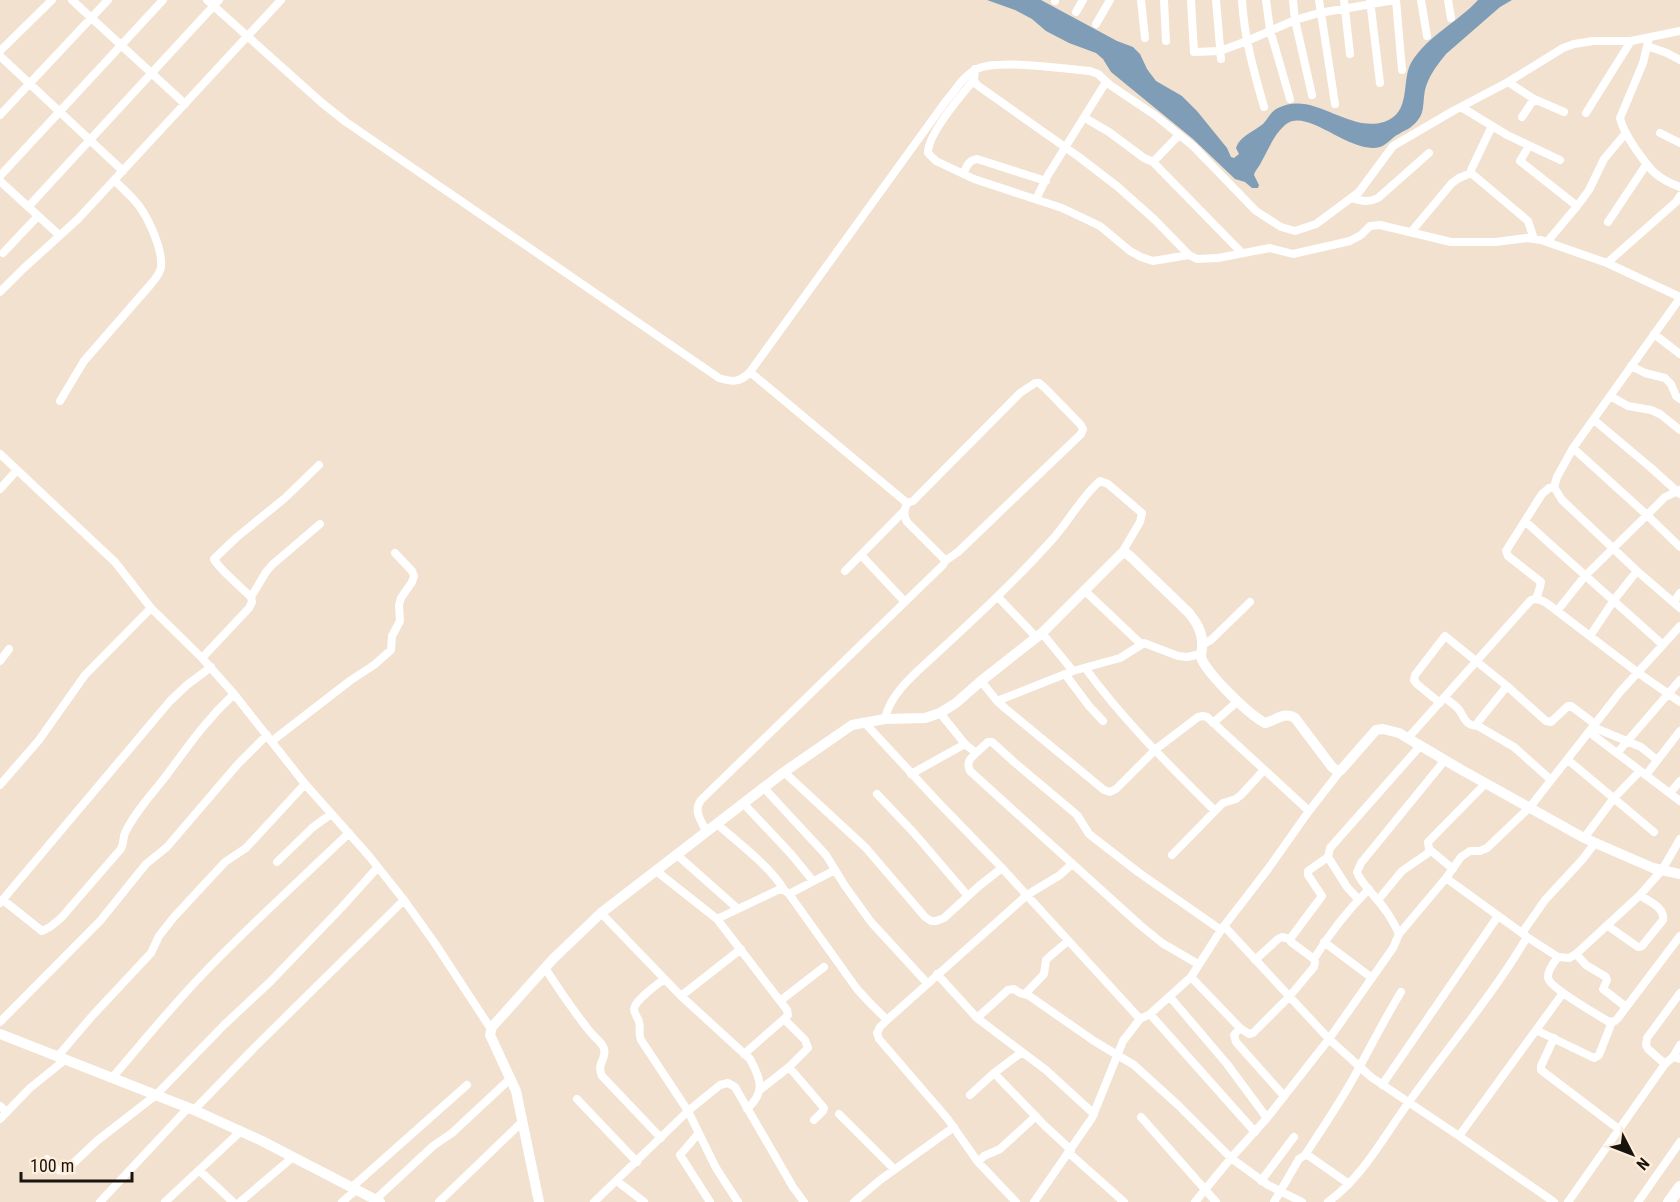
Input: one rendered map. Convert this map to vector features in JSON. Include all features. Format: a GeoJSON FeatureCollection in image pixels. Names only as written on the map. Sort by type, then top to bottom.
{"type":"FeatureCollection","features":[{"type":"Feature","properties":{"kind":"main road"},"geometry":{"type":"LineString","coordinates":[[1669,1202],[1680,1187]]}},
{"type":"Feature","properties":{"kind":"street"},"geometry":{"type":"LineString","coordinates":[[52,0],[0,54],[123,171]]}},
{"type":"Feature","properties":{"kind":"street"},"geometry":{"type":"LineString","coordinates":[[72,0],[184,104]]}},
{"type":"Feature","properties":{"kind":"street"},"geometry":{"type":"LineString","coordinates":[[0,115],[108,0]]}},
{"type":"Feature","properties":{"kind":"street"},"geometry":{"type":"LineString","coordinates":[[59,235],[1,182],[60,112],[164,0]]}},
{"type":"Feature","properties":{"kind":"street"},"geometry":{"type":"LineString","coordinates":[[0,292],[78,219],[281,0]]}},
{"type":"Feature","properties":{"kind":"street"},"geometry":{"type":"LineString","coordinates":[[1076,12],[1083,0]]}},
{"type":"Feature","properties":{"kind":"street"},"geometry":{"type":"LineString","coordinates":[[1096,24],[1110,0]]}},
{"type":"Feature","properties":{"kind":"street"},"geometry":{"type":"LineString","coordinates":[[1141,0],[1145,38]]}},
{"type":"Feature","properties":{"kind":"street"},"geometry":{"type":"LineString","coordinates":[[1164,0],[1166,41]]}},
{"type":"Feature","properties":{"kind":"street"},"geometry":{"type":"LineString","coordinates":[[1191,0],[1194,52],[1220,55],[1270,30],[1345,4],[1395,0],[1402,70]]}},
{"type":"Feature","properties":{"kind":"street"},"geometry":{"type":"LineString","coordinates":[[1216,0],[1220,55]]}},
{"type":"Feature","properties":{"kind":"street"},"geometry":{"type":"LineString","coordinates":[[1242,0],[1243,24],[1264,107]]}},
{"type":"Feature","properties":{"kind":"street"},"geometry":{"type":"LineString","coordinates":[[1266,0],[1270,30],[1290,99]]}},
{"type":"Feature","properties":{"kind":"street"},"geometry":{"type":"LineString","coordinates":[[1293,0],[1295,20],[1312,95]]}},
{"type":"Feature","properties":{"kind":"street"},"geometry":{"type":"LineString","coordinates":[[1319,0],[1335,104]]}},
{"type":"Feature","properties":{"kind":"street"},"geometry":{"type":"LineString","coordinates":[[1421,0],[1427,36]]}},
{"type":"Feature","properties":{"kind":"street"},"geometry":{"type":"LineString","coordinates":[[1448,0],[1451,18]]}},
{"type":"Feature","properties":{"kind":"street"},"geometry":{"type":"LineString","coordinates":[[28,207],[213,2],[247,37],[321,103],[346,122],[719,378],[740,381],[750,372],[946,101],[975,69],[1003,64],[1090,71],[1156,116],[1179,135],[1256,211],[1281,227],[1295,231],[1316,224],[1359,192],[1393,146],[1508,82],[1549,55],[1574,44],[1593,41],[1648,42],[1680,31]]}},
{"type":"Feature","properties":{"kind":"street"},"geometry":{"type":"LineString","coordinates":[[1370,3],[1380,83]]}},
{"type":"Feature","properties":{"kind":"street"},"geometry":{"type":"LineString","coordinates":[[1345,4],[1350,54]]}},
{"type":"Feature","properties":{"kind":"street"},"geometry":{"type":"LineString","coordinates":[[1586,113],[1631,41]]}},
{"type":"Feature","properties":{"kind":"street"},"geometry":{"type":"LineString","coordinates":[[1648,42],[1680,60]]}},
{"type":"Feature","properties":{"kind":"street"},"geometry":{"type":"LineString","coordinates":[[1648,42],[1643,63],[1620,118],[1625,134],[1646,165],[1666,181],[1680,187]]}},
{"type":"Feature","properties":{"kind":"street"},"geometry":{"type":"LineString","coordinates":[[975,69],[974,80],[951,108],[928,148],[928,153],[936,161],[992,186],[1062,208],[1100,226],[1130,251],[1141,257],[1153,261],[1189,255]]}},
{"type":"Feature","properties":{"kind":"street"},"geometry":{"type":"LineString","coordinates":[[974,80],[991,96],[1066,148],[1133,200],[1189,255],[1197,259],[1270,248],[1293,254],[1350,241],[1370,226],[1375,225],[1451,242],[1495,242],[1527,238],[1547,242],[1607,263],[1680,298],[1573,448],[1557,477],[1554,488],[1562,500],[1637,572],[1677,605],[1680,593]]}},
{"type":"Feature","properties":{"kind":"street"},"geometry":{"type":"LineString","coordinates":[[1036,199],[1106,82]]}},
{"type":"Feature","properties":{"kind":"street"},"geometry":{"type":"LineString","coordinates":[[1508,82],[1534,99],[1564,112]]}},
{"type":"Feature","properties":{"kind":"street"},"geometry":{"type":"LineString","coordinates":[[1522,117],[1534,99]]}},
{"type":"Feature","properties":{"kind":"street"},"geometry":{"type":"LineString","coordinates":[[1461,107],[1529,146],[1560,160]]}},
{"type":"Feature","properties":{"kind":"street"},"geometry":{"type":"LineString","coordinates":[[1085,118],[1153,162],[1242,253]]}},
{"type":"Feature","properties":{"kind":"street"},"geometry":{"type":"LineString","coordinates":[[1471,173],[1492,126]]}},
{"type":"Feature","properties":{"kind":"street"},"geometry":{"type":"LineString","coordinates":[[1660,133],[1680,143]]}},
{"type":"Feature","properties":{"kind":"street"},"geometry":{"type":"LineString","coordinates":[[1547,242],[1589,190],[1604,159],[1625,134]]}},
{"type":"Feature","properties":{"kind":"street"},"geometry":{"type":"LineString","coordinates":[[1153,162],[1179,135]]}},
{"type":"Feature","properties":{"kind":"street"},"geometry":{"type":"LineString","coordinates":[[1529,146],[1520,161],[1577,206]]}},
{"type":"Feature","properties":{"kind":"street"},"geometry":{"type":"LineString","coordinates":[[1351,198],[1371,202],[1430,153]]}},
{"type":"Feature","properties":{"kind":"street"},"geometry":{"type":"LineString","coordinates":[[963,174],[968,163],[977,159],[1046,181]]}},
{"type":"Feature","properties":{"kind":"street"},"geometry":{"type":"LineString","coordinates":[[1608,222],[1646,165]]}},
{"type":"Feature","properties":{"kind":"street"},"geometry":{"type":"LineString","coordinates":[[1411,232],[1452,183],[1471,173]]}},
{"type":"Feature","properties":{"kind":"street"},"geometry":{"type":"LineString","coordinates":[[1471,173],[1528,221],[1534,239]]}},
{"type":"Feature","properties":{"kind":"street"},"geometry":{"type":"LineString","coordinates":[[60,401],[84,361],[151,284],[161,267],[157,244],[143,212],[136,201],[114,180]]}},
{"type":"Feature","properties":{"kind":"street"},"geometry":{"type":"LineString","coordinates":[[1607,263],[1680,196]]}},
{"type":"Feature","properties":{"kind":"street"},"geometry":{"type":"LineString","coordinates":[[3,253],[38,216]]}},
{"type":"Feature","properties":{"kind":"street"},"geometry":{"type":"LineString","coordinates":[[1654,334],[1680,354]]}},
{"type":"Feature","properties":{"kind":"street"},"geometry":{"type":"LineString","coordinates":[[1631,366],[1645,373],[1665,378],[1680,399]]}},
{"type":"Feature","properties":{"kind":"street"},"geometry":{"type":"LineString","coordinates":[[750,372],[906,507]]}},
{"type":"Feature","properties":{"kind":"street"},"geometry":{"type":"LineString","coordinates":[[706,831],[696,810],[701,800],[945,561],[958,552],[1081,434],[1083,429],[1080,424],[1039,383],[1035,383],[1020,393],[845,571]]}},
{"type":"Feature","properties":{"kind":"street"},"geometry":{"type":"LineString","coordinates":[[1610,396],[1628,406],[1660,414],[1679,428]]}},
{"type":"Feature","properties":{"kind":"street"},"geometry":{"type":"LineString","coordinates":[[1557,611],[1585,576],[1665,497],[1679,492],[1594,420]]}},
{"type":"Feature","properties":{"kind":"street"},"geometry":{"type":"LineString","coordinates":[[1573,448],[1680,547]]}},
{"type":"Feature","properties":{"kind":"street"},"geometry":{"type":"LineString","coordinates":[[0,454],[106,552],[151,608],[202,658],[234,694],[305,784],[404,900],[435,942],[491,1029]]}},
{"type":"Feature","properties":{"kind":"street"},"geometry":{"type":"LineString","coordinates":[[202,658],[252,602],[250,597],[216,565],[214,560],[319,465]]}},
{"type":"Feature","properties":{"kind":"street"},"geometry":{"type":"LineString","coordinates":[[0,489],[17,470]]}},
{"type":"Feature","properties":{"kind":"street"},"geometry":{"type":"LineString","coordinates":[[539,1202],[516,1090],[490,1035],[491,1029],[545,968],[601,913],[716,823],[839,733],[852,725],[864,722],[925,718],[940,713],[956,703],[1040,636],[1121,554],[1140,522],[1142,513],[1108,484],[1100,481],[1054,537],[998,597],[890,702],[885,719]]}},
{"type":"Feature","properties":{"kind":"street"},"geometry":{"type":"LineString","coordinates":[[1536,599],[1540,582],[1506,554],[1506,551],[1542,494],[1549,488],[1554,488]]}},
{"type":"Feature","properties":{"kind":"street"},"geometry":{"type":"LineString","coordinates":[[906,507],[904,516],[907,522],[945,561]]}},
{"type":"Feature","properties":{"kind":"street"},"geometry":{"type":"LineString","coordinates":[[1525,521],[1663,645]]}},
{"type":"Feature","properties":{"kind":"street"},"geometry":{"type":"LineString","coordinates":[[250,597],[266,572],[320,524]]}},
{"type":"Feature","properties":{"kind":"street"},"geometry":{"type":"LineString","coordinates":[[0,1022],[100,921],[146,864],[167,847],[238,764],[269,738],[374,665],[391,650],[392,636],[400,621],[401,598],[414,576],[407,564],[395,553]]}},
{"type":"Feature","properties":{"kind":"street"},"geometry":{"type":"LineString","coordinates":[[1121,554],[1131,557],[1189,612],[1196,621],[1201,634],[1203,661],[1238,701],[1265,723],[1287,715],[1295,718],[1332,767],[1341,770]]}},
{"type":"Feature","properties":{"kind":"street"},"geometry":{"type":"LineString","coordinates":[[861,555],[905,602]]}},
{"type":"Feature","properties":{"kind":"street"},"geometry":{"type":"LineString","coordinates":[[1590,636],[1614,600],[1637,572]]}},
{"type":"Feature","properties":{"kind":"street"},"geometry":{"type":"LineString","coordinates":[[1084,590],[1141,644]]}},
{"type":"Feature","properties":{"kind":"street"},"geometry":{"type":"LineString","coordinates":[[998,597],[1040,636],[1069,673],[1089,706],[1103,721]]}},
{"type":"Feature","properties":{"kind":"street"},"geometry":{"type":"LineString","coordinates":[[1408,738],[1531,600],[1536,599],[1542,600],[1680,702]]}},
{"type":"Feature","properties":{"kind":"street"},"geometry":{"type":"LineString","coordinates":[[997,701],[1069,673],[1120,658],[1141,644],[1149,644],[1178,656],[1187,657],[1201,650],[1250,602]]}},
{"type":"Feature","properties":{"kind":"street"},"geometry":{"type":"LineString","coordinates":[[0,785],[39,740],[85,675],[151,608]]}},
{"type":"Feature","properties":{"kind":"street"},"geometry":{"type":"LineString","coordinates":[[1195,1202],[1267,1118],[1329,1039],[1393,948],[1399,933],[1467,852],[1487,848],[1530,807],[1637,672],[1680,626]]}},
{"type":"Feature","properties":{"kind":"street"},"geometry":{"type":"LineString","coordinates":[[1551,780],[1514,747],[1478,726],[1470,725],[1465,721],[1459,709],[1417,684],[1414,680],[1415,675],[1442,638],[1448,637],[1549,722],[1571,706],[1618,752],[1680,801]]}},
{"type":"Feature","properties":{"kind":"street"},"geometry":{"type":"LineString","coordinates":[[0,661],[9,649]]}},
{"type":"Feature","properties":{"kind":"street"},"geometry":{"type":"LineString","coordinates":[[211,668],[187,685],[170,701],[1,902],[42,931],[61,918],[120,850],[124,843],[123,836],[133,820],[191,741],[215,711],[234,694]]}},
{"type":"Feature","properties":{"kind":"street"},"geometry":{"type":"LineString","coordinates":[[1086,669],[1110,701],[1215,811]]}},
{"type":"Feature","properties":{"kind":"street"},"geometry":{"type":"LineString","coordinates":[[1618,752],[1680,680]]}},
{"type":"Feature","properties":{"kind":"street"},"geometry":{"type":"LineString","coordinates":[[981,681],[997,701],[1104,790],[1110,792],[1116,789],[1156,750],[1198,717],[1207,717],[1309,811]]}},
{"type":"Feature","properties":{"kind":"street"},"geometry":{"type":"LineString","coordinates":[[1478,726],[1478,722],[1507,686]]}},
{"type":"Feature","properties":{"kind":"street"},"geometry":{"type":"LineString","coordinates":[[1213,723],[1238,701]]}},
{"type":"Feature","properties":{"kind":"street"},"geometry":{"type":"LineString","coordinates":[[940,713],[965,744],[976,753]]}},
{"type":"Feature","properties":{"kind":"street"},"geometry":{"type":"LineString","coordinates":[[864,722],[1140,1019]]}},
{"type":"Feature","properties":{"kind":"street"},"geometry":{"type":"LineString","coordinates":[[1592,728],[1628,741],[1658,760]]}},
{"type":"Feature","properties":{"kind":"street"},"geometry":{"type":"LineString","coordinates":[[1034,1202],[1094,1114],[1124,1041],[1140,1019],[1150,1014],[1191,977],[1223,928],[1309,811],[1376,730],[1383,729],[1399,733],[1584,838],[1634,860],[1680,874]]}},
{"type":"Feature","properties":{"kind":"street"},"geometry":{"type":"LineString","coordinates":[[1584,838],[1614,798],[1658,760],[1680,731]]}},
{"type":"Feature","properties":{"kind":"street"},"geometry":{"type":"LineString","coordinates":[[1198,964],[1162,943],[1140,925],[970,771],[968,761],[988,742],[992,742],[1077,814],[1089,834],[1138,872],[1223,928],[1329,1039],[1359,1067],[1554,1202]]}},
{"type":"Feature","properties":{"kind":"street"},"geometry":{"type":"LineString","coordinates":[[911,774],[965,744]]}},
{"type":"Feature","properties":{"kind":"street"},"geometry":{"type":"LineString","coordinates":[[1290,939],[1322,896],[1308,875],[1308,871],[1328,857],[1330,848],[1343,832],[1421,745]]}},
{"type":"Feature","properties":{"kind":"street"},"geometry":{"type":"LineString","coordinates":[[1399,933],[1392,919],[1357,872],[1361,863],[1446,760]]}},
{"type":"Feature","properties":{"kind":"street"},"geometry":{"type":"LineString","coordinates":[[1568,760],[1654,832]]}},
{"type":"Feature","properties":{"kind":"street"},"geometry":{"type":"LineString","coordinates":[[1172,855],[1223,803],[1242,795],[1264,770]]}},
{"type":"Feature","properties":{"kind":"street"},"geometry":{"type":"LineString","coordinates":[[784,772],[866,848],[931,921],[944,918],[1002,868]]}},
{"type":"Feature","properties":{"kind":"street"},"geometry":{"type":"LineString","coordinates":[[1670,793],[1680,781]]}},
{"type":"Feature","properties":{"kind":"street"},"geometry":{"type":"LineString","coordinates":[[1453,869],[1431,851],[1428,842],[1486,783]]}},
{"type":"Feature","properties":{"kind":"street"},"geometry":{"type":"LineString","coordinates":[[0,1119],[4,1109],[62,1058],[93,1015],[151,953],[165,928],[181,909],[225,862],[246,848],[305,784]]}},
{"type":"Feature","properties":{"kind":"street"},"geometry":{"type":"LineString","coordinates":[[763,788],[819,847],[871,922],[927,983]]}},
{"type":"Feature","properties":{"kind":"street"},"geometry":{"type":"LineString","coordinates":[[877,794],[968,896]]}},
{"type":"Feature","properties":{"kind":"street"},"geometry":{"type":"LineString","coordinates":[[743,803],[813,881]]}},
{"type":"Feature","properties":{"kind":"street"},"geometry":{"type":"LineString","coordinates":[[277,862],[312,828],[331,814]]}},
{"type":"Feature","properties":{"kind":"street"},"geometry":{"type":"LineString","coordinates":[[716,823],[779,880],[856,989],[887,1020]]}},
{"type":"Feature","properties":{"kind":"street"},"geometry":{"type":"LineString","coordinates":[[112,1078],[201,976],[349,833]]}},
{"type":"Feature","properties":{"kind":"street"},"geometry":{"type":"LineString","coordinates":[[1446,879],[1558,957],[1569,958],[1640,896],[1662,870],[1680,839]]}},
{"type":"Feature","properties":{"kind":"street"},"geometry":{"type":"LineString","coordinates":[[1328,1202],[1348,1184],[1375,1152],[1408,1103],[1509,966],[1545,900],[1595,843]]}},
{"type":"Feature","properties":{"kind":"street"},"geometry":{"type":"LineString","coordinates":[[1378,900],[1402,871],[1431,851]]}},
{"type":"Feature","properties":{"kind":"street"},"geometry":{"type":"LineString","coordinates":[[676,854],[738,909]]}},
{"type":"Feature","properties":{"kind":"street"},"geometry":{"type":"LineString","coordinates":[[1328,857],[1358,899]]}},
{"type":"Feature","properties":{"kind":"street"},"geometry":{"type":"LineString","coordinates":[[1016,1202],[978,1162],[954,1127],[879,1039],[877,1033],[887,1020],[927,983],[1027,895],[1072,864]]}},
{"type":"Feature","properties":{"kind":"street"},"geometry":{"type":"LineString","coordinates":[[47,1159],[58,1170],[65,1171],[98,1140],[156,1095],[224,1025],[279,973],[378,867]]}},
{"type":"Feature","properties":{"kind":"street"},"geometry":{"type":"LineString","coordinates":[[655,870],[717,919],[787,1010],[788,1014],[784,1019],[744,1054]]}},
{"type":"Feature","properties":{"kind":"street"},"geometry":{"type":"LineString","coordinates":[[717,919],[778,890],[787,892],[835,870]]}},
{"type":"Feature","properties":{"kind":"street"},"geometry":{"type":"LineString","coordinates":[[1314,959],[1324,942],[1358,899],[1369,889]]}},
{"type":"Feature","properties":{"kind":"street"},"geometry":{"type":"LineString","coordinates":[[1608,926],[1638,947],[1642,946],[1664,916],[1661,910],[1640,896]]}},
{"type":"Feature","properties":{"kind":"street"},"geometry":{"type":"LineString","coordinates":[[100,1202],[191,1109],[404,900]]}},
{"type":"Feature","properties":{"kind":"street"},"geometry":{"type":"LineString","coordinates":[[601,913],[681,996],[750,1059],[761,1089]]}},
{"type":"Feature","properties":{"kind":"street"},"geometry":{"type":"LineString","coordinates":[[1382,1085],[1498,916]]}},
{"type":"Feature","properties":{"kind":"street"},"geometry":{"type":"LineString","coordinates":[[1536,1030],[1591,1058],[1596,1058],[1612,1022],[1618,1018],[1680,936]]}},
{"type":"Feature","properties":{"kind":"street"},"geometry":{"type":"LineString","coordinates":[[1191,977],[1240,1028],[1253,1034],[1289,998],[1316,962],[1290,939],[1281,937],[1255,960]]}},
{"type":"Feature","properties":{"kind":"street"},"geometry":{"type":"LineString","coordinates":[[1025,994],[1044,974],[1048,957],[1068,941]]}},
{"type":"Feature","properties":{"kind":"street"},"geometry":{"type":"LineString","coordinates":[[1324,942],[1372,978]]}},
{"type":"Feature","properties":{"kind":"street"},"geometry":{"type":"LineString","coordinates":[[681,996],[741,949]]}},
{"type":"Feature","properties":{"kind":"street"},"geometry":{"type":"LineString","coordinates":[[1576,954],[1586,965],[1606,977],[1604,989],[1626,1007]]}},
{"type":"Feature","properties":{"kind":"street"},"geometry":{"type":"LineString","coordinates":[[1558,957],[1549,971],[1549,981],[1563,993],[1612,1022]]}},
{"type":"Feature","properties":{"kind":"street"},"geometry":{"type":"LineString","coordinates":[[780,1001],[824,967]]}},
{"type":"Feature","properties":{"kind":"street"},"geometry":{"type":"LineString","coordinates":[[545,968],[605,1050],[600,1064],[602,1076],[661,1138]]}},
{"type":"Feature","properties":{"kind":"street"},"geometry":{"type":"LineString","coordinates":[[937,974],[977,1018],[1046,1070],[1094,1114]]}},
{"type":"Feature","properties":{"kind":"street"},"geometry":{"type":"LineString","coordinates":[[664,979],[634,1006],[634,1012],[640,1024],[638,1034],[688,1111],[716,1168],[738,1202]]}},
{"type":"Feature","properties":{"kind":"street"},"geometry":{"type":"LineString","coordinates":[[977,1018],[1008,990],[1025,994],[1146,1074],[1231,1158],[1280,1192],[1302,1202]]}},
{"type":"Feature","properties":{"kind":"street"},"geometry":{"type":"LineString","coordinates":[[1274,1202],[1299,1159],[1305,1155],[1337,1106],[1401,992]]}},
{"type":"Feature","properties":{"kind":"street"},"geometry":{"type":"LineString","coordinates":[[1460,1136],[1563,993]]}},
{"type":"Feature","properties":{"kind":"street"},"geometry":{"type":"LineString","coordinates":[[1665,1064],[1648,1049],[1647,1038],[1680,993]]}},
{"type":"Feature","properties":{"kind":"street"},"geometry":{"type":"LineString","coordinates":[[1170,997],[1227,1064],[1267,1118]]}},
{"type":"Feature","properties":{"kind":"street"},"geometry":{"type":"LineString","coordinates":[[1150,1014],[1255,1132]]}},
{"type":"Feature","properties":{"kind":"street"},"geometry":{"type":"LineString","coordinates":[[747,1109],[756,1101],[761,1089],[789,1067],[808,1048],[808,1044],[784,1019]]}},
{"type":"Feature","properties":{"kind":"street"},"geometry":{"type":"LineString","coordinates":[[1240,1028],[1234,1035],[1236,1042],[1284,1096]]}},
{"type":"Feature","properties":{"kind":"street"},"geometry":{"type":"LineString","coordinates":[[0,1034],[241,1131],[378,1201],[433,1146],[452,1133],[511,1078]]}},
{"type":"Feature","properties":{"kind":"street"},"geometry":{"type":"LineString","coordinates":[[1554,1038],[1541,1070],[1620,1130]]}},
{"type":"Feature","properties":{"kind":"street"},"geometry":{"type":"LineString","coordinates":[[1568,1202],[1665,1064],[1676,1058],[1680,1045]]}},
{"type":"Feature","properties":{"kind":"street"},"geometry":{"type":"LineString","coordinates":[[970,1095],[1022,1052]]}},
{"type":"Feature","properties":{"kind":"street"},"geometry":{"type":"LineString","coordinates":[[789,1067],[824,1108],[814,1120]]}},
{"type":"Feature","properties":{"kind":"street"},"geometry":{"type":"LineString","coordinates":[[994,1073],[1070,1152],[1124,1202]]}},
{"type":"Feature","properties":{"kind":"street"},"geometry":{"type":"LineString","coordinates":[[594,1202],[688,1111],[720,1085],[728,1083],[735,1087],[804,1202]]}},
{"type":"Feature","properties":{"kind":"street"},"geometry":{"type":"LineString","coordinates":[[342,1202],[467,1085]]}},
{"type":"Feature","properties":{"kind":"street"},"geometry":{"type":"LineString","coordinates":[[577,1099],[637,1162]]}},
{"type":"Feature","properties":{"kind":"street"},"geometry":{"type":"LineString","coordinates":[[839,1114],[894,1170]]}},
{"type":"Feature","properties":{"kind":"street"},"geometry":{"type":"LineString","coordinates":[[978,1162],[984,1156],[1000,1149],[1036,1116]]}},
{"type":"Feature","properties":{"kind":"street"},"geometry":{"type":"LineString","coordinates":[[1141,1117],[1216,1202]]}},
{"type":"Feature","properties":{"kind":"street"},"geometry":{"type":"LineString","coordinates":[[440,1202],[522,1122]]}},
{"type":"Feature","properties":{"kind":"street"},"geometry":{"type":"LineString","coordinates":[[854,1202],[954,1127]]}},
{"type":"Feature","properties":{"kind":"street"},"geometry":{"type":"LineString","coordinates":[[165,1202],[241,1131]]}},
{"type":"Feature","properties":{"kind":"street"},"geometry":{"type":"LineString","coordinates":[[699,1134],[680,1155],[710,1202]]}},
{"type":"Feature","properties":{"kind":"street"},"geometry":{"type":"LineString","coordinates":[[1261,1180],[1294,1137]]}},
{"type":"Feature","properties":{"kind":"street"},"geometry":{"type":"LineString","coordinates":[[1638,1202],[1680,1142]]}},
{"type":"Feature","properties":{"kind":"street"},"geometry":{"type":"LineString","coordinates":[[1305,1155],[1348,1184]]}},
{"type":"Feature","properties":{"kind":"street"},"geometry":{"type":"LineString","coordinates":[[240,1202],[293,1157]]}},
{"type":"Feature","properties":{"kind":"street"},"geometry":{"type":"LineString","coordinates":[[199,1170],[233,1202]]}},
{"type":"Feature","properties":{"kind":"street"},"geometry":{"type":"LineString","coordinates":[[617,1181],[644,1202]]}},
{"type":"Feature","properties":{"kind":"water"},"geometry":{"type":"Polygon","coordinates":[[[987,0],[1041,0],[1117,41],[1133,47],[1140,54],[1156,81],[1182,96],[1197,111],[1234,158],[1239,154],[1236,148],[1244,137],[1263,124],[1276,109],[1291,104],[1318,107],[1344,118],[1370,124],[1393,118],[1399,112],[1402,104],[1411,63],[1425,45],[1478,0],[1512,0],[1500,7],[1446,54],[1426,85],[1421,115],[1411,127],[1396,135],[1383,146],[1368,148],[1342,139],[1317,126],[1294,121],[1285,125],[1272,141],[1254,175],[1259,185],[1258,188],[1252,188],[1245,182],[1235,179],[1193,139],[1111,72],[1096,53],[1046,31],[1032,19],[1015,10],[987,0]]]}}]}
